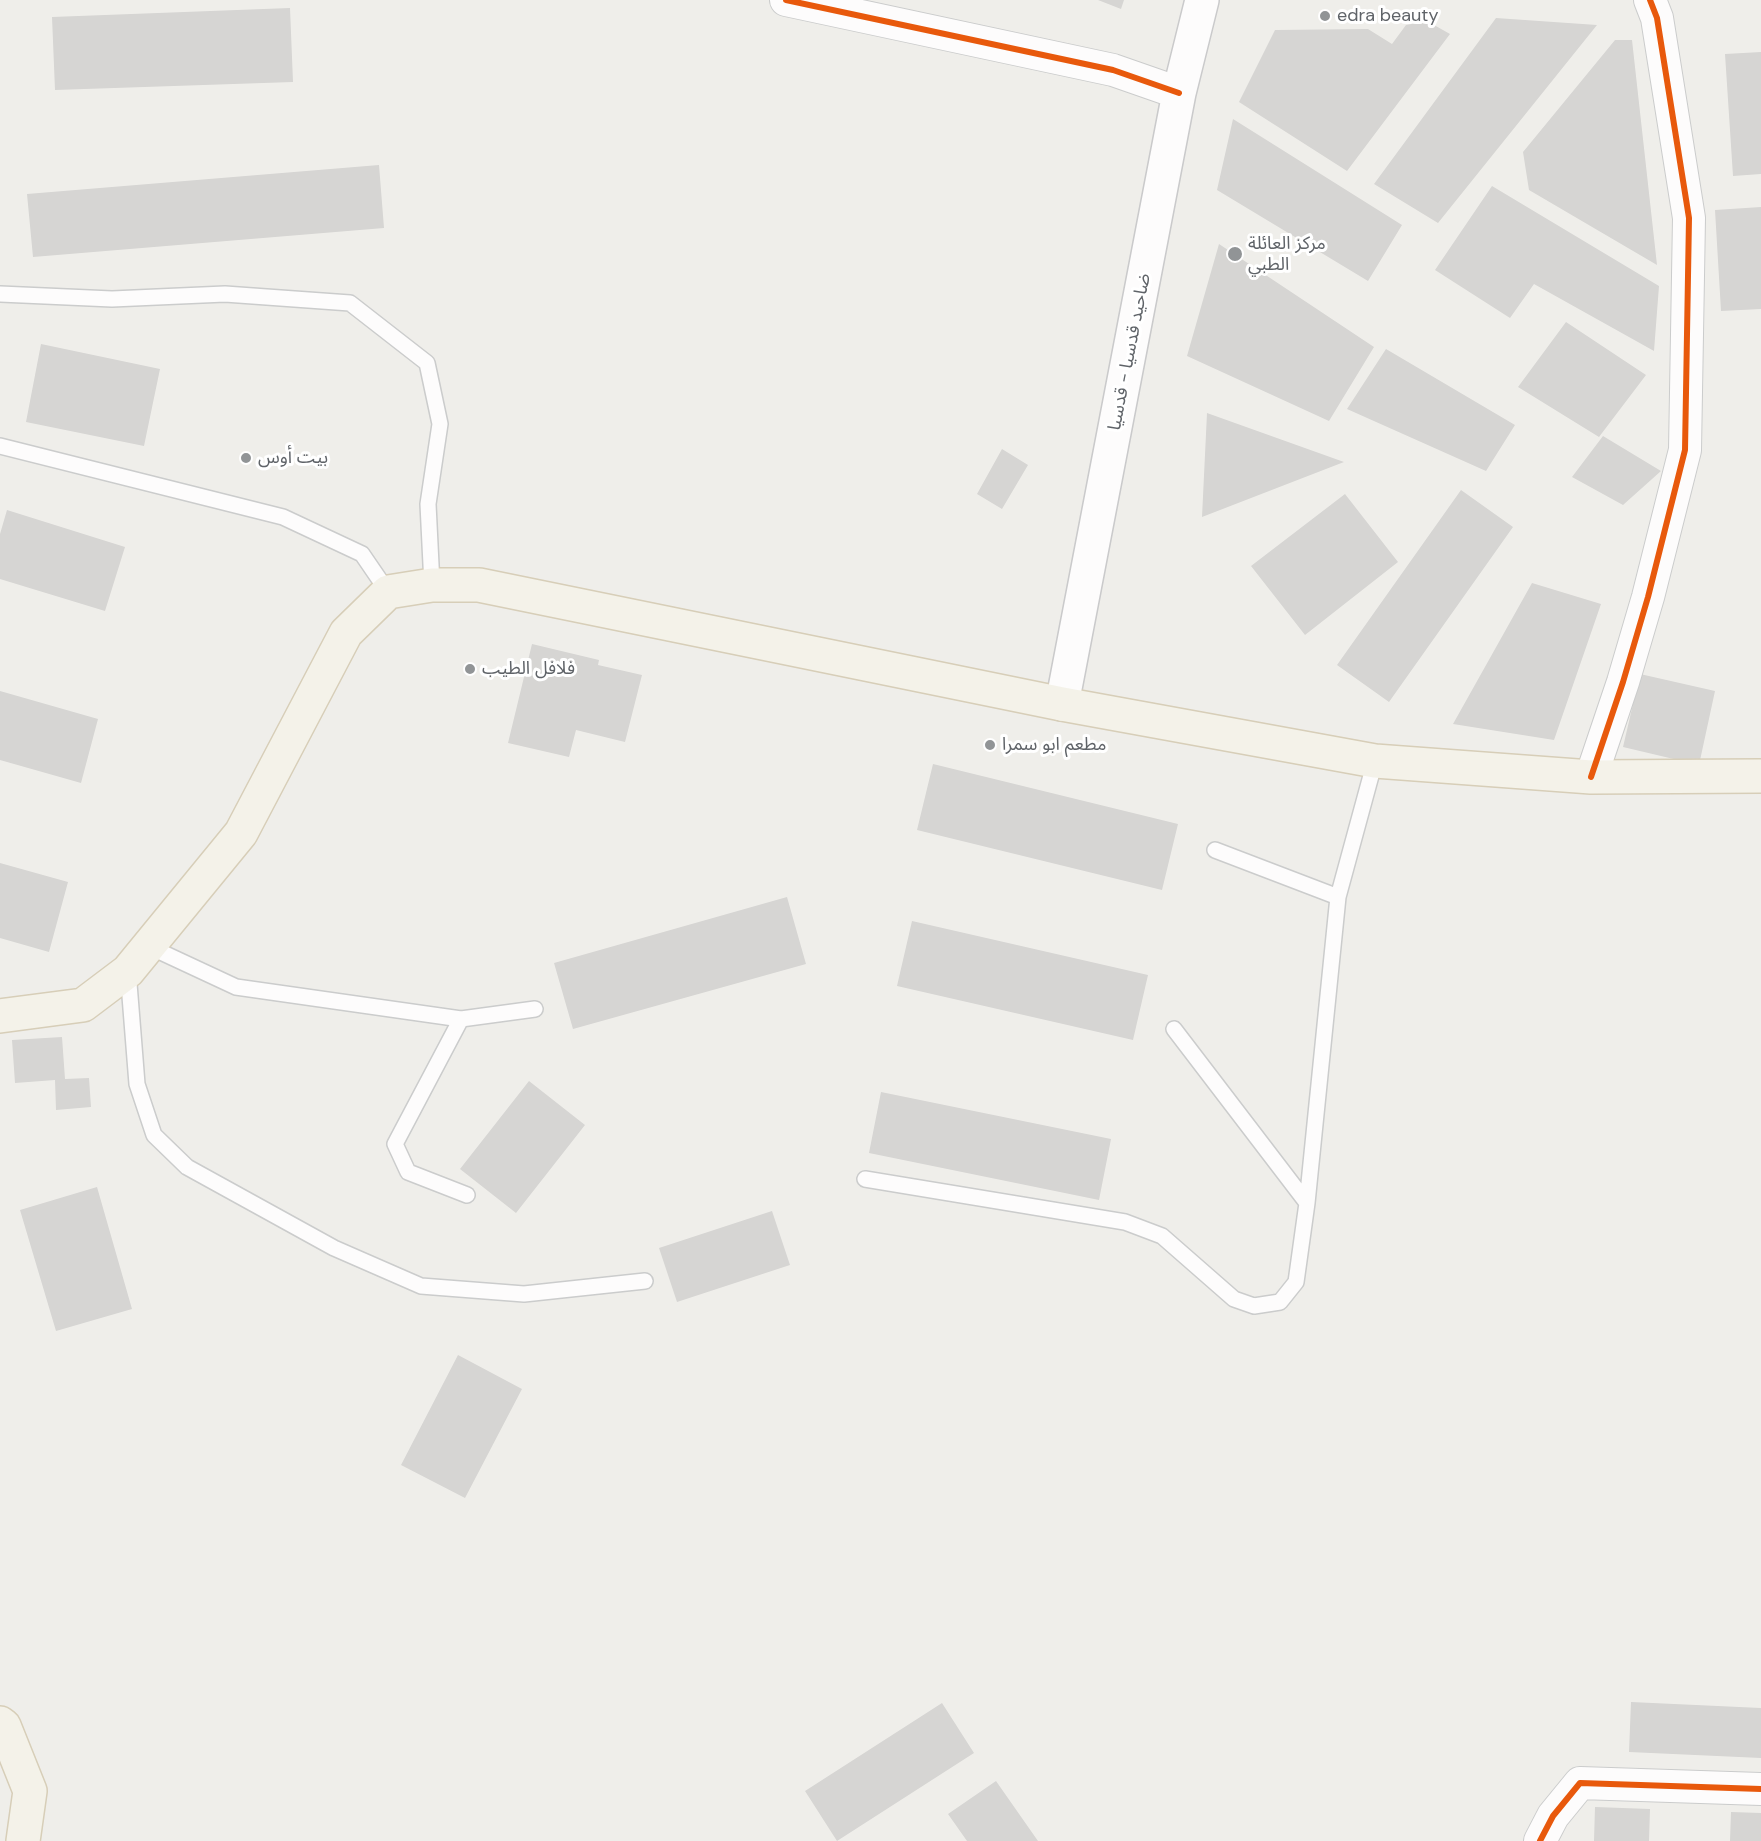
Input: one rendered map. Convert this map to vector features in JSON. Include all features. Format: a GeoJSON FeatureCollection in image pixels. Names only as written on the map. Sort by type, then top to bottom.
{"type":"FeatureCollection","features":[{"type":"Feature","properties":{"kind":"main road","name":"ضاحيد قدسيا - قدسيا"},"geometry":{"type":"LineString","coordinates":[[1062,704],[1179,93],[1202,0]]}},
{"type":"Feature","properties":{"kind":"main road"},"geometry":{"type":"LineString","coordinates":[[0,1016],[83,1005],[128,970],[241,833],[346,633],[388,592],[432,585],[479,585],[1062,704],[1375,761],[1591,777],[1761,776]]}},
{"type":"Feature","properties":{"kind":"main road"},"geometry":{"type":"LineString","coordinates":[[0,1723],[4,1726],[30,1791],[23,1841]]}},
{"type":"Feature","properties":{"kind":"street"},"geometry":{"type":"LineString","coordinates":[[786,0],[1113,70],[1179,93]]}},
{"type":"Feature","properties":{"kind":"street"},"geometry":{"type":"LineString","coordinates":[[1591,777],[1623,682],[1648,597],[1685,450],[1689,218],[1657,18],[1650,0]]}},
{"type":"Feature","properties":{"kind":"street"},"geometry":{"type":"LineString","coordinates":[[1540,1841],[1553,1816],[1580,1783],[1761,1789]]}},
{"type":"Feature","properties":{"kind":"lane"},"geometry":{"type":"LineString","coordinates":[[0,294],[112,299],[225,294],[350,303],[427,363],[440,424],[428,504],[432,585]]}},
{"type":"Feature","properties":{"kind":"lane"},"geometry":{"type":"LineString","coordinates":[[0,446],[283,517],[362,554],[388,592]]}},
{"type":"Feature","properties":{"kind":"lane"},"geometry":{"type":"LineString","coordinates":[[865,1179],[1125,1222],[1162,1236],[1234,1299],[1254,1306],[1280,1302],[1296,1282],[1307,1203],[1338,897],[1375,761]]}},
{"type":"Feature","properties":{"kind":"lane"},"geometry":{"type":"LineString","coordinates":[[1215,850],[1338,897]]}},
{"type":"Feature","properties":{"kind":"lane"},"geometry":{"type":"LineString","coordinates":[[148,946],[236,987],[461,1019],[535,1009]]}},
{"type":"Feature","properties":{"kind":"lane"},"geometry":{"type":"LineString","coordinates":[[128,970],[137,1084],[154,1135],[187,1167],[334,1248],[421,1286],[524,1294],[645,1281]]}},
{"type":"Feature","properties":{"kind":"lane"},"geometry":{"type":"LineString","coordinates":[[461,1019],[395,1144],[408,1172],[467,1195]]}},
{"type":"Feature","properties":{"kind":"lane"},"geometry":{"type":"LineString","coordinates":[[1174,1029],[1307,1203]]}},
{"type":"Feature","properties":{"kind":"building"},"geometry":{"type":"Polygon","coordinates":[[[1098,0],[1124,0],[1121,9],[1098,0]]]}},
{"type":"Feature","properties":{"kind":"building"},"geometry":{"type":"Polygon","coordinates":[[[290,8],[293,82],[55,90],[52,17],[290,8]]]}},
{"type":"Feature","properties":{"kind":"building"},"geometry":{"type":"Polygon","coordinates":[[[1496,18],[1597,25],[1438,223],[1374,184],[1496,18]]]}},
{"type":"Feature","properties":{"kind":"building"},"geometry":{"type":"Polygon","coordinates":[[[1427,21],[1450,34],[1347,171],[1239,102],[1275,30],[1368,29],[1392,44],[1406,25],[1427,21]]]}},
{"type":"Feature","properties":{"kind":"building"},"geometry":{"type":"Polygon","coordinates":[[[1615,40],[1632,40],[1657,265],[1529,190],[1523,152],[1615,40]]]}},
{"type":"Feature","properties":{"kind":"building"},"geometry":{"type":"Polygon","coordinates":[[[1761,52],[1761,174],[1733,176],[1725,54],[1761,52]]]}},
{"type":"Feature","properties":{"kind":"building"},"geometry":{"type":"Polygon","coordinates":[[[1233,119],[1402,225],[1368,281],[1217,190],[1233,119]]]}},
{"type":"Feature","properties":{"kind":"building"},"geometry":{"type":"Polygon","coordinates":[[[379,165],[384,228],[33,257],[27,194],[379,165]]]}},
{"type":"Feature","properties":{"kind":"building"},"geometry":{"type":"Polygon","coordinates":[[[1492,186],[1659,286],[1654,351],[1534,284],[1510,318],[1435,270],[1492,186]]]}},
{"type":"Feature","properties":{"kind":"building"},"geometry":{"type":"Polygon","coordinates":[[[1761,207],[1761,309],[1721,311],[1715,210],[1761,207]]]}},
{"type":"Feature","properties":{"kind":"building"},"geometry":{"type":"Polygon","coordinates":[[[1219,244],[1374,347],[1329,421],[1187,356],[1219,244]]]}},
{"type":"Feature","properties":{"kind":"building"},"geometry":{"type":"Polygon","coordinates":[[[1566,322],[1646,375],[1599,437],[1518,387],[1566,322]]]}},
{"type":"Feature","properties":{"kind":"building"},"geometry":{"type":"Polygon","coordinates":[[[41,344],[160,369],[144,446],[26,422],[41,344]]]}},
{"type":"Feature","properties":{"kind":"building"},"geometry":{"type":"Polygon","coordinates":[[[1386,349],[1515,425],[1486,471],[1347,409],[1386,349]]]}},
{"type":"Feature","properties":{"kind":"building"},"geometry":{"type":"Polygon","coordinates":[[[1207,413],[1344,462],[1202,517],[1207,413]]]}},
{"type":"Feature","properties":{"kind":"building"},"geometry":{"type":"Polygon","coordinates":[[[1603,436],[1661,471],[1623,505],[1572,477],[1603,436]]]}},
{"type":"Feature","properties":{"kind":"building"},"geometry":{"type":"Polygon","coordinates":[[[1002,449],[1028,465],[1002,509],[977,494],[1002,449]]]}},
{"type":"Feature","properties":{"kind":"building"},"geometry":{"type":"Polygon","coordinates":[[[1461,490],[1513,527],[1389,702],[1337,665],[1461,490]]]}},
{"type":"Feature","properties":{"kind":"building"},"geometry":{"type":"Polygon","coordinates":[[[1345,494],[1398,562],[1305,635],[1251,566],[1345,494]]]}},
{"type":"Feature","properties":{"kind":"building"},"geometry":{"type":"Polygon","coordinates":[[[7,510],[125,547],[105,611],[0,579],[0,534],[7,510]]]}},
{"type":"Feature","properties":{"kind":"building"},"geometry":{"type":"Polygon","coordinates":[[[1532,583],[1601,604],[1554,740],[1453,724],[1532,583]]]}},
{"type":"Feature","properties":{"kind":"building"},"geometry":{"type":"Polygon","coordinates":[[[532,644],[599,660],[598,665],[642,675],[625,742],[576,730],[569,757],[508,743],[532,644]]]}},
{"type":"Feature","properties":{"kind":"building"},"geometry":{"type":"Polygon","coordinates":[[[1640,674],[1715,691],[1699,765],[1623,747],[1640,674]]]}},
{"type":"Feature","properties":{"kind":"building"},"geometry":{"type":"Polygon","coordinates":[[[0,691],[98,719],[81,783],[0,760],[0,691]]]}},
{"type":"Feature","properties":{"kind":"building"},"geometry":{"type":"Polygon","coordinates":[[[933,764],[1178,824],[1162,890],[917,830],[933,764]]]}},
{"type":"Feature","properties":{"kind":"building"},"geometry":{"type":"Polygon","coordinates":[[[0,863],[68,882],[49,952],[0,938],[0,863]]]}},
{"type":"Feature","properties":{"kind":"building"},"geometry":{"type":"Polygon","coordinates":[[[787,897],[806,964],[573,1029],[554,963],[787,897]]]}},
{"type":"Feature","properties":{"kind":"building"},"geometry":{"type":"Polygon","coordinates":[[[912,921],[1148,975],[1133,1040],[897,986],[912,921]]]}},
{"type":"Feature","properties":{"kind":"building"},"geometry":{"type":"Polygon","coordinates":[[[62,1037],[65,1079],[89,1078],[91,1107],[56,1110],[55,1080],[15,1083],[12,1040],[62,1037]]]}},
{"type":"Feature","properties":{"kind":"building"},"geometry":{"type":"Polygon","coordinates":[[[529,1081],[585,1125],[516,1213],[460,1169],[529,1081]]]}},
{"type":"Feature","properties":{"kind":"building"},"geometry":{"type":"Polygon","coordinates":[[[881,1092],[1111,1139],[1099,1200],[869,1153],[881,1092]]]}},
{"type":"Feature","properties":{"kind":"building"},"geometry":{"type":"Polygon","coordinates":[[[97,1187],[132,1309],[56,1331],[20,1210],[97,1187]]]}},
{"type":"Feature","properties":{"kind":"building"},"geometry":{"type":"Polygon","coordinates":[[[772,1211],[790,1265],[677,1302],[659,1248],[772,1211]]]}},
{"type":"Feature","properties":{"kind":"building"},"geometry":{"type":"Polygon","coordinates":[[[458,1355],[522,1389],[465,1498],[401,1465],[458,1355]]]}},
{"type":"Feature","properties":{"kind":"building"},"geometry":{"type":"Polygon","coordinates":[[[1631,1702],[1761,1708],[1761,1758],[1629,1752],[1631,1702]]]}},
{"type":"Feature","properties":{"kind":"building"},"geometry":{"type":"Polygon","coordinates":[[[942,1703],[974,1753],[837,1841],[805,1791],[942,1703]]]}},
{"type":"Feature","properties":{"kind":"building"},"geometry":{"type":"Polygon","coordinates":[[[996,1781],[1038,1841],[967,1841],[948,1814],[996,1781]]]}},
{"type":"Feature","properties":{"kind":"building"},"geometry":{"type":"Polygon","coordinates":[[[1595,1807],[1650,1809],[1649,1841],[1594,1841],[1595,1807]]]}},
{"type":"Feature","properties":{"kind":"building"},"geometry":{"type":"Polygon","coordinates":[[[1731,1812],[1761,1813],[1761,1841],[1730,1841],[1731,1812]]]}},
{"type":"Feature","properties":{"kind":"cycle path"},"geometry":{"type":"LineString","coordinates":[[786,0],[1113,70],[1179,93]]}},
{"type":"Feature","properties":{"kind":"cycle path"},"geometry":{"type":"LineString","coordinates":[[1591,777],[1623,682],[1648,597],[1685,450],[1689,218],[1657,18],[1650,0]]}},
{"type":"Feature","properties":{"kind":"cycle path"},"geometry":{"type":"LineString","coordinates":[[1540,1841],[1553,1816],[1580,1783],[1761,1789]]}},
{"type":"Feature","properties":{"kind":"place","name":"edra beauty"},"geometry":{"type":"Point","coordinates":[1325,16]}},
{"type":"Feature","properties":{"kind":"place","name":"مركز العائلة الطبي"},"geometry":{"type":"Point","coordinates":[1235,254]}},
{"type":"Feature","properties":{"kind":"place","name":"بيت أوس"},"geometry":{"type":"Point","coordinates":[246,458]}},
{"type":"Feature","properties":{"kind":"place","name":"فلافل الطيب"},"geometry":{"type":"Point","coordinates":[470,669]}},
{"type":"Feature","properties":{"kind":"place","name":"مطعم ابو سمرا"},"geometry":{"type":"Point","coordinates":[990,745]}}]}
